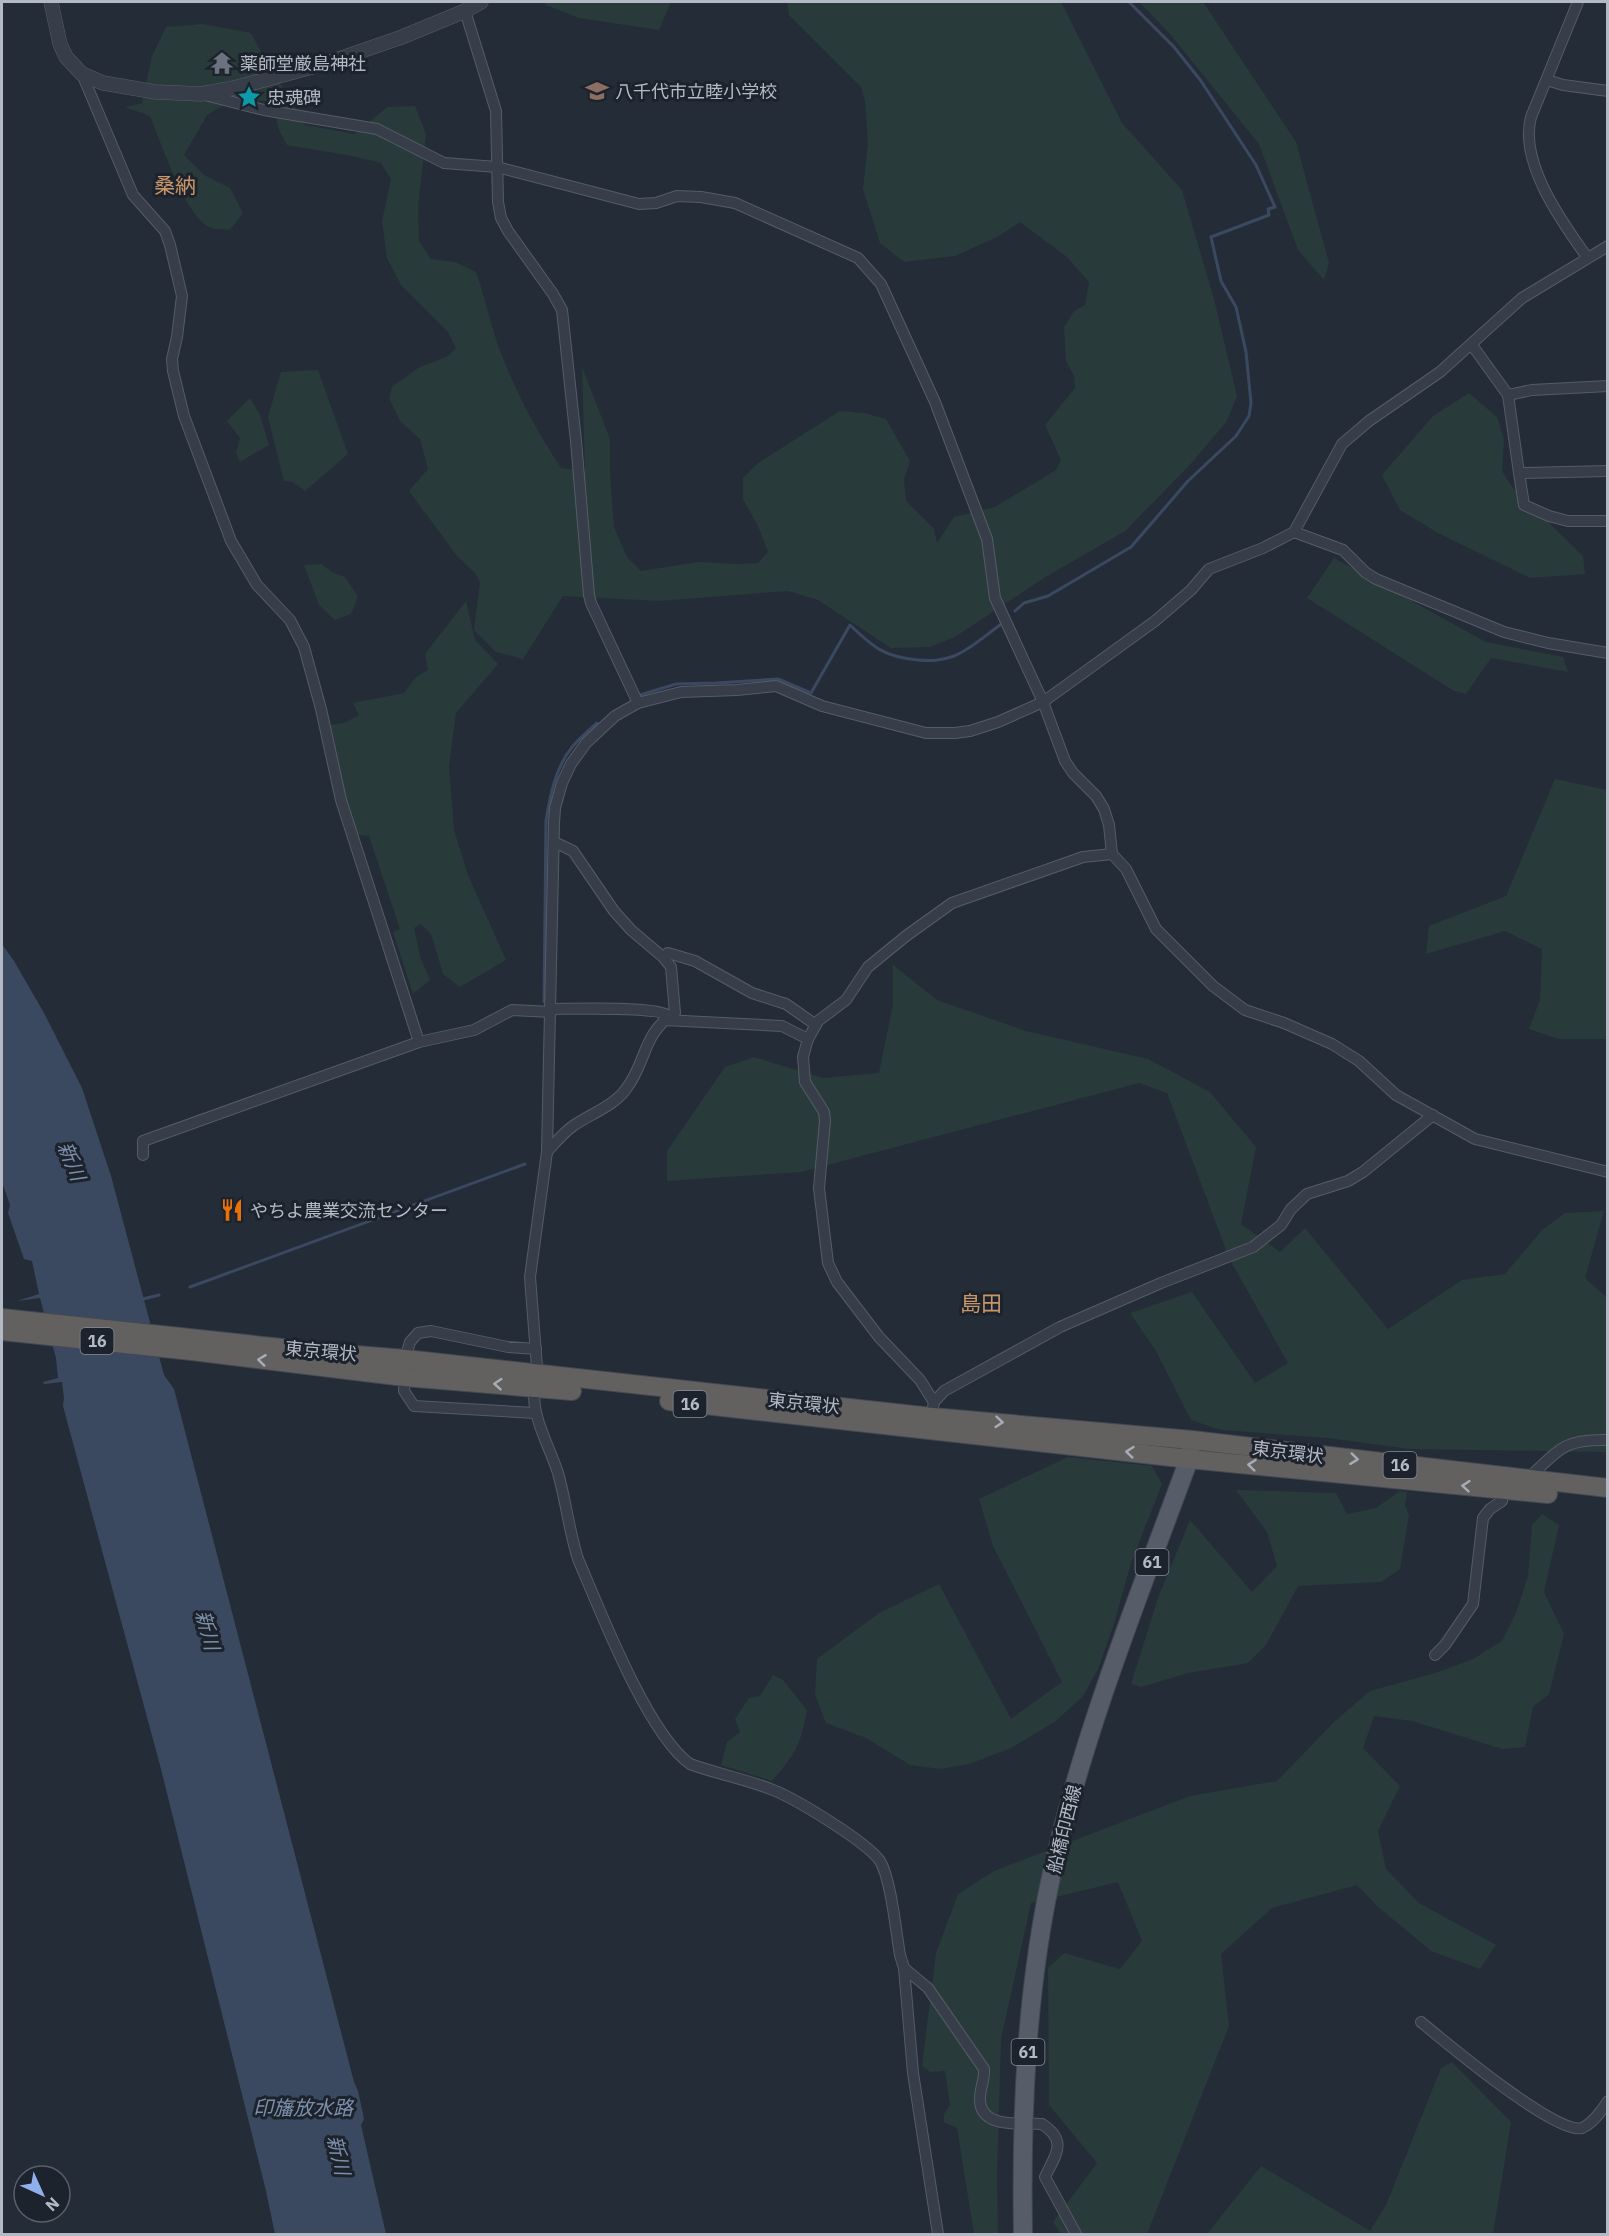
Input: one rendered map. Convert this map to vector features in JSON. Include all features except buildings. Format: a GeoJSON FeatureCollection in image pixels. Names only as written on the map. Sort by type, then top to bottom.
{"type":"FeatureCollection","features":[{"type":"Feature","properties":{"kind":"highway","name":"東京環状"},"geometry":{"type":"LineString","coordinates":[[2,1317],[405,1377],[791,1408],[1190,1450],[1608,1500]]}},
{"type":"Feature","properties":{"kind":"highway","name":"東京環状"},"geometry":{"type":"LineString","coordinates":[[2,1331],[405,1359],[791,1408],[933,1409],[955,1425]]}},
{"type":"Feature","properties":{"kind":"highway","name":"東京環状"},"geometry":{"type":"LineString","coordinates":[[1190,1450],[1608,1488]]}},
{"type":"Feature","properties":{"kind":"main road","name":"船橋印西線"},"geometry":{"type":"LineString","coordinates":[[1023,2235],[1024,2123],[1028,2046],[1035,1972],[1053,1871],[1078,1772],[1190,1450]]}},
{"type":"Feature","properties":{"kind":"street"},"geometry":{"type":"LineString","coordinates":[[51,2],[63,51],[70,63],[93,80],[156,92],[201,94],[264,110],[377,129],[444,163],[497,167],[639,204],[656,203],[677,196],[701,197],[735,203],[858,258],[881,284],[935,402],[987,539],[995,598],[1044,702],[1065,761],[1080,782],[1096,796],[1104,809],[1109,825],[1112,854],[1126,869],[1156,929],[1213,986],[1253,1014],[1284,1023],[1332,1044],[1359,1061],[1396,1095],[1475,1139],[1608,1172]]}},
{"type":"Feature","properties":{"kind":"street"},"geometry":{"type":"LineString","coordinates":[[201,94],[234,88],[327,63],[379,46],[465,11],[481,2]]}},
{"type":"Feature","properties":{"kind":"street"},"geometry":{"type":"LineString","coordinates":[[1578,2],[1529,124],[1528,136],[1531,157],[1567,230],[1587,257]]}},
{"type":"Feature","properties":{"kind":"street"},"geometry":{"type":"LineString","coordinates":[[465,11],[496,111],[498,202],[501,218],[562,310],[591,603],[638,704]]}},
{"type":"Feature","properties":{"kind":"street"},"geometry":{"type":"LineString","coordinates":[[82,74],[133,195],[159,222],[168,238],[182,296],[172,370],[184,416],[231,541],[257,585],[290,620],[304,647],[321,709],[335,781],[419,1042]]}},
{"type":"Feature","properties":{"kind":"street"},"geometry":{"type":"LineString","coordinates":[[1547,80],[1563,85],[1608,91]]}},
{"type":"Feature","properties":{"kind":"street"},"geometry":{"type":"LineString","coordinates":[[537,1367],[530,1277],[547,1152],[555,808],[562,783],[571,764],[586,743],[615,716],[638,704],[681,692],[776,686],[822,706],[926,733],[939,734],[970,731],[998,722],[1044,702],[1155,621],[1191,590],[1209,569],[1263,548],[1294,532],[1342,444],[1369,421],[1440,372],[1522,298],[1608,246]]}},
{"type":"Feature","properties":{"kind":"street"},"geometry":{"type":"LineString","coordinates":[[1472,345],[1508,395],[1524,505],[1568,521],[1608,521]]}},
{"type":"Feature","properties":{"kind":"street"},"geometry":{"type":"LineString","coordinates":[[1508,395],[1532,390],[1608,386]]}},
{"type":"Feature","properties":{"kind":"street"},"geometry":{"type":"LineString","coordinates":[[1519,473],[1608,471]]}},
{"type":"Feature","properties":{"kind":"street"},"geometry":{"type":"LineString","coordinates":[[1294,532],[1342,550],[1365,572],[1376,579],[1484,625],[1527,639],[1608,653]]}},
{"type":"Feature","properties":{"kind":"street"},"geometry":{"type":"LineString","coordinates":[[547,1152],[571,1127],[625,1092],[634,1078],[653,1032],[675,1013],[671,967],[614,911],[573,851],[554,842]]}},
{"type":"Feature","properties":{"kind":"street"},"geometry":{"type":"LineString","coordinates":[[933,1409],[920,1380],[879,1337],[837,1282],[828,1263],[819,1188],[825,1121],[824,1112],[805,1082],[803,1058],[808,1039],[816,1025],[846,1000],[868,967],[952,903],[1083,857],[1112,854]]}},
{"type":"Feature","properties":{"kind":"street"},"geometry":{"type":"LineString","coordinates":[[663,957],[668,953],[695,961],[752,993],[786,1004],[816,1025]]}},
{"type":"Feature","properties":{"kind":"street"},"geometry":{"type":"LineString","coordinates":[[143,1155],[143,1141],[419,1042],[474,1030],[512,1010],[645,1010],[665,1012],[667,1018]]}},
{"type":"Feature","properties":{"kind":"street"},"geometry":{"type":"LineString","coordinates":[[667,1018],[782,1026],[808,1039]]}},
{"type":"Feature","properties":{"kind":"street"},"geometry":{"type":"LineString","coordinates":[[933,1409],[944,1391],[1060,1327],[1161,1283],[1253,1247],[1281,1225],[1291,1209],[1307,1194],[1347,1181],[1363,1172],[1433,1115]]}},
{"type":"Feature","properties":{"kind":"street"},"geometry":{"type":"LineString","coordinates":[[405,1359],[410,1342],[418,1333],[431,1331],[507,1347],[536,1349]]}},
{"type":"Feature","properties":{"kind":"street"},"geometry":{"type":"LineString","coordinates":[[405,1377],[404,1391],[414,1406],[535,1413]]}},
{"type":"Feature","properties":{"kind":"street"},"geometry":{"type":"LineString","coordinates":[[534,1397],[535,1413],[559,1475],[571,1538],[578,1559],[623,1660],[664,1735],[681,1757],[690,1764],[775,1790],[839,1828],[872,1852],[880,1862],[886,1876],[904,1968],[913,2073],[938,2235]]}},
{"type":"Feature","properties":{"kind":"street"},"geometry":{"type":"LineString","coordinates":[[1534,1473],[1566,1445],[1588,1440],[1608,1440]]}},
{"type":"Feature","properties":{"kind":"street"},"geometry":{"type":"LineString","coordinates":[[1435,1655],[1445,1645],[1473,1604],[1483,1518],[1502,1500]]}},
{"type":"Feature","properties":{"kind":"street"},"geometry":{"type":"LineString","coordinates":[[904,1968],[928,1988],[984,2069],[985,2076],[980,2097],[984,2113],[991,2120],[1005,2123],[1042,2124],[1056,2137],[1058,2147],[1056,2156],[1045,2177],[1076,2235]]}},
{"type":"Feature","properties":{"kind":"street"},"geometry":{"type":"LineString","coordinates":[[1421,2022],[1520,2099],[1558,2123],[1582,2128],[1608,2101]]}},
{"type":"Feature","properties":{"kind":"shaded area"},"geometry":{"type":"Polygon","coordinates":[[[544,2],[671,2],[659,30],[579,18],[546,5],[544,2]]]}},
{"type":"Feature","properties":{"kind":"shaded area"},"geometry":{"type":"Polygon","coordinates":[[[787,2],[1061,2],[1122,123],[1182,190],[1214,299],[1237,396],[1227,421],[1188,467],[1125,531],[1044,578],[955,637],[930,647],[891,648],[818,600],[788,591],[659,601],[563,596],[523,659],[496,652],[474,630],[480,582],[475,573],[457,556],[409,491],[428,469],[420,439],[400,421],[389,398],[392,387],[418,368],[448,356],[456,348],[448,332],[401,285],[387,258],[382,221],[391,179],[381,163],[287,145],[279,130],[272,102],[236,98],[207,115],[184,155],[204,175],[230,188],[243,213],[230,230],[212,228],[198,218],[182,192],[150,116],[125,107],[142,103],[152,56],[166,27],[203,24],[251,33],[305,125],[355,134],[387,107],[415,106],[426,134],[418,208],[419,241],[431,259],[455,262],[476,272],[499,348],[535,425],[561,468],[585,471],[582,367],[610,439],[614,527],[627,557],[641,571],[698,562],[758,563],[768,552],[758,526],[743,499],[743,478],[758,463],[840,411],[864,413],[886,419],[910,461],[904,479],[906,501],[934,529],[937,543],[954,517],[995,507],[1056,470],[1061,460],[1045,425],[1075,388],[1074,376],[1066,361],[1064,327],[1074,311],[1085,305],[1089,282],[1067,257],[1020,222],[999,236],[955,256],[904,262],[880,243],[863,189],[868,143],[865,101],[861,87],[789,15],[787,2]]]}},
{"type":"Feature","properties":{"kind":"shaded area"},"geometry":{"type":"Polygon","coordinates":[[[1139,2],[1203,2],[1296,142],[1329,263],[1324,280],[1298,250],[1259,144],[1170,34],[1139,2]]]}},
{"type":"Feature","properties":{"kind":"shaded area"},"geometry":{"type":"Polygon","coordinates":[[[318,370],[348,454],[305,491],[293,482],[284,481],[268,417],[281,372],[318,370]]]}},
{"type":"Feature","properties":{"kind":"shaded area"},"geometry":{"type":"Polygon","coordinates":[[[1469,393],[1497,417],[1504,439],[1502,471],[1512,487],[1583,556],[1585,574],[1530,578],[1438,533],[1400,510],[1382,475],[1433,416],[1469,393]]]}},
{"type":"Feature","properties":{"kind":"shaded area"},"geometry":{"type":"Polygon","coordinates":[[[250,398],[260,415],[269,445],[240,462],[236,453],[240,438],[227,421],[250,398]]]}},
{"type":"Feature","properties":{"kind":"shaded area"},"geometry":{"type":"Polygon","coordinates":[[[1334,558],[1486,642],[1563,657],[1568,672],[1491,658],[1466,694],[1454,691],[1307,598],[1334,558]]]}},
{"type":"Feature","properties":{"kind":"shaded area"},"geometry":{"type":"Polygon","coordinates":[[[321,564],[345,577],[358,597],[351,614],[335,620],[319,605],[304,565],[321,564]]]}},
{"type":"Feature","properties":{"kind":"shaded area"},"geometry":{"type":"Polygon","coordinates":[[[466,601],[475,640],[498,664],[456,713],[449,767],[454,830],[468,875],[506,960],[460,987],[443,974],[431,934],[421,924],[414,928],[420,956],[430,980],[413,994],[393,932],[400,929],[369,836],[357,835],[337,766],[329,725],[344,723],[359,715],[353,703],[404,693],[416,677],[428,670],[425,654],[466,601]]]}},
{"type":"Feature","properties":{"kind":"shaded area"},"geometry":{"type":"Polygon","coordinates":[[[1555,779],[1607,790],[1607,1041],[1605,1039],[1559,1039],[1529,1029],[1540,1000],[1542,949],[1505,931],[1426,954],[1429,926],[1506,896],[1555,779]]]}},
{"type":"Feature","properties":{"kind":"shaded area"},"geometry":{"type":"Polygon","coordinates":[[[893,965],[937,1000],[1026,1031],[1148,1059],[1210,1092],[1256,1147],[1241,1224],[1280,1252],[1305,1228],[1388,1329],[1462,1280],[1505,1274],[1542,1230],[1565,1213],[1604,1211],[1585,1278],[1605,1296],[1607,1302],[1607,1452],[1410,1449],[1328,1438],[1221,1430],[1191,1420],[1156,1351],[1130,1313],[1192,1292],[1255,1383],[1288,1363],[1229,1258],[1167,1093],[1139,1083],[801,1172],[667,1181],[667,1151],[725,1067],[754,1057],[823,1078],[879,1073],[893,1004],[893,965]]]}},
{"type":"Feature","properties":{"kind":"shaded area"},"geometry":{"type":"Polygon","coordinates":[[[1068,1457],[1152,1466],[1162,1484],[1131,1563],[1113,1627],[1098,1669],[1083,1696],[1056,1721],[1011,1748],[969,1764],[940,1769],[910,1765],[866,1738],[826,1723],[815,1695],[817,1659],[879,1613],[939,1584],[1011,1719],[1062,1682],[993,1546],[979,1499],[1068,1457]]]}},
{"type":"Feature","properties":{"kind":"shaded area"},"geometry":{"type":"Polygon","coordinates":[[[1236,1490],[1336,1493],[1347,1514],[1376,1508],[1400,1491],[1407,1492],[1405,1505],[1409,1515],[1400,1569],[1381,1582],[1298,1586],[1266,1645],[1248,1663],[1188,1673],[1141,1687],[1131,1684],[1158,1598],[1190,1520],[1252,1592],[1277,1566],[1267,1532],[1236,1490]]]}},
{"type":"Feature","properties":{"kind":"shaded area"},"geometry":{"type":"Polygon","coordinates":[[[1542,1514],[1559,1525],[1544,1592],[1564,1634],[1549,1694],[1533,1707],[1525,1747],[1502,1749],[1412,1721],[1374,1716],[1363,1748],[1400,1786],[1378,1831],[1386,1869],[1419,1903],[1496,1945],[1480,1969],[1431,1951],[1377,1906],[1357,1885],[1272,1908],[1221,1954],[1229,2026],[1147,2234],[1061,2234],[1053,2222],[1097,2163],[1049,2105],[1048,1968],[1064,1953],[1120,1969],[1142,1941],[1118,1882],[1031,1903],[1001,2039],[997,2176],[998,2234],[974,2234],[957,2128],[944,2122],[944,2114],[950,2105],[945,2071],[930,2072],[922,2066],[936,1953],[958,1894],[994,1871],[1190,1796],[1277,1781],[1335,1721],[1370,1691],[1435,1673],[1473,1659],[1502,1641],[1516,1613],[1528,1576],[1532,1525],[1542,1514]]]}},
{"type":"Feature","properties":{"kind":"shaded area"},"geometry":{"type":"Polygon","coordinates":[[[773,1675],[783,1680],[807,1710],[796,1748],[772,1781],[721,1765],[727,1742],[740,1732],[735,1719],[749,1698],[760,1696],[773,1675]]]}},
{"type":"Feature","properties":{"kind":"shaded area"},"geometry":{"type":"Polygon","coordinates":[[[1452,2062],[1511,2122],[1493,2234],[1207,2234],[1261,2166],[1370,2231],[1386,2205],[1441,2068],[1452,2062]]]}},
{"type":"Feature","properties":{"kind":"water","name":"印旛放水路"},"geometry":{"type":"Polygon","coordinates":[[[2,944],[44,1013],[82,1088],[111,1176],[164,1375],[174,1389],[358,2091],[364,2119],[361,2125],[386,2234],[275,2234],[161,1769],[63,1406],[62,1382],[44,1384],[43,1382],[58,1378],[56,1358],[40,1298],[17,1301],[39,1294],[32,1261],[24,1259],[8,1213],[10,1205],[2,1182],[2,944]]]}},
{"type":"Feature","properties":{"kind":"waterway"},"geometry":{"type":"LineString","coordinates":[[1015,611],[1024,603],[1048,596],[1131,547],[1188,481],[1236,436],[1249,416],[1251,403],[1246,352],[1236,307],[1221,281],[1211,237],[1269,215],[1268,209],[1275,207],[1256,165],[1201,81],[1174,47],[1129,2]]}},
{"type":"Feature","properties":{"kind":"waterway"},"geometry":{"type":"LineString","coordinates":[[640,695],[676,684],[778,679],[811,693],[850,625],[880,650],[906,659],[927,660],[954,656],[1000,625]]}},
{"type":"Feature","properties":{"kind":"waterway"},"geometry":{"type":"LineString","coordinates":[[544,1002],[546,821],[552,791],[562,762],[573,746],[597,723]]}},
{"type":"Feature","properties":{"kind":"waterway"},"geometry":{"type":"LineString","coordinates":[[190,1287],[525,1164]]}},
{"type":"Feature","properties":{"kind":"waterway"},"geometry":{"type":"LineString","coordinates":[[143,1299],[159,1295]]}},
{"type":"Feature","properties":{"kind":"place","name":"薬師堂厳島神社"},"geometry":{"type":"Point","coordinates":[222,63]}},
{"type":"Feature","properties":{"kind":"place","name":"八千代市立睦小学校"},"geometry":{"type":"Point","coordinates":[597,91]}},
{"type":"Feature","properties":{"kind":"place","name":"忠魂碑"},"geometry":{"type":"Point","coordinates":[249,97]}},
{"type":"Feature","properties":{"kind":"place","name":"やちよ農業交流センター"},"geometry":{"type":"Point","coordinates":[232,1210]}},
{"type":"Feature","properties":{"kind":"district","name":"桑納"},"geometry":{"type":"Point","coordinates":[175,185]}},
{"type":"Feature","properties":{"kind":"district","name":"島田"},"geometry":{"type":"Point","coordinates":[981,1303]}},
{"type":"Feature","properties":{"kind":"water label","name":"新川"},"geometry":{"type":"Point","coordinates":[72,1161]}},
{"type":"Feature","properties":{"kind":"water label","name":"新川"},"geometry":{"type":"Point","coordinates":[208,1630]}},
{"type":"Feature","properties":{"kind":"water label","name":"新川"},"geometry":{"type":"Point","coordinates":[339,2155]}}]}
